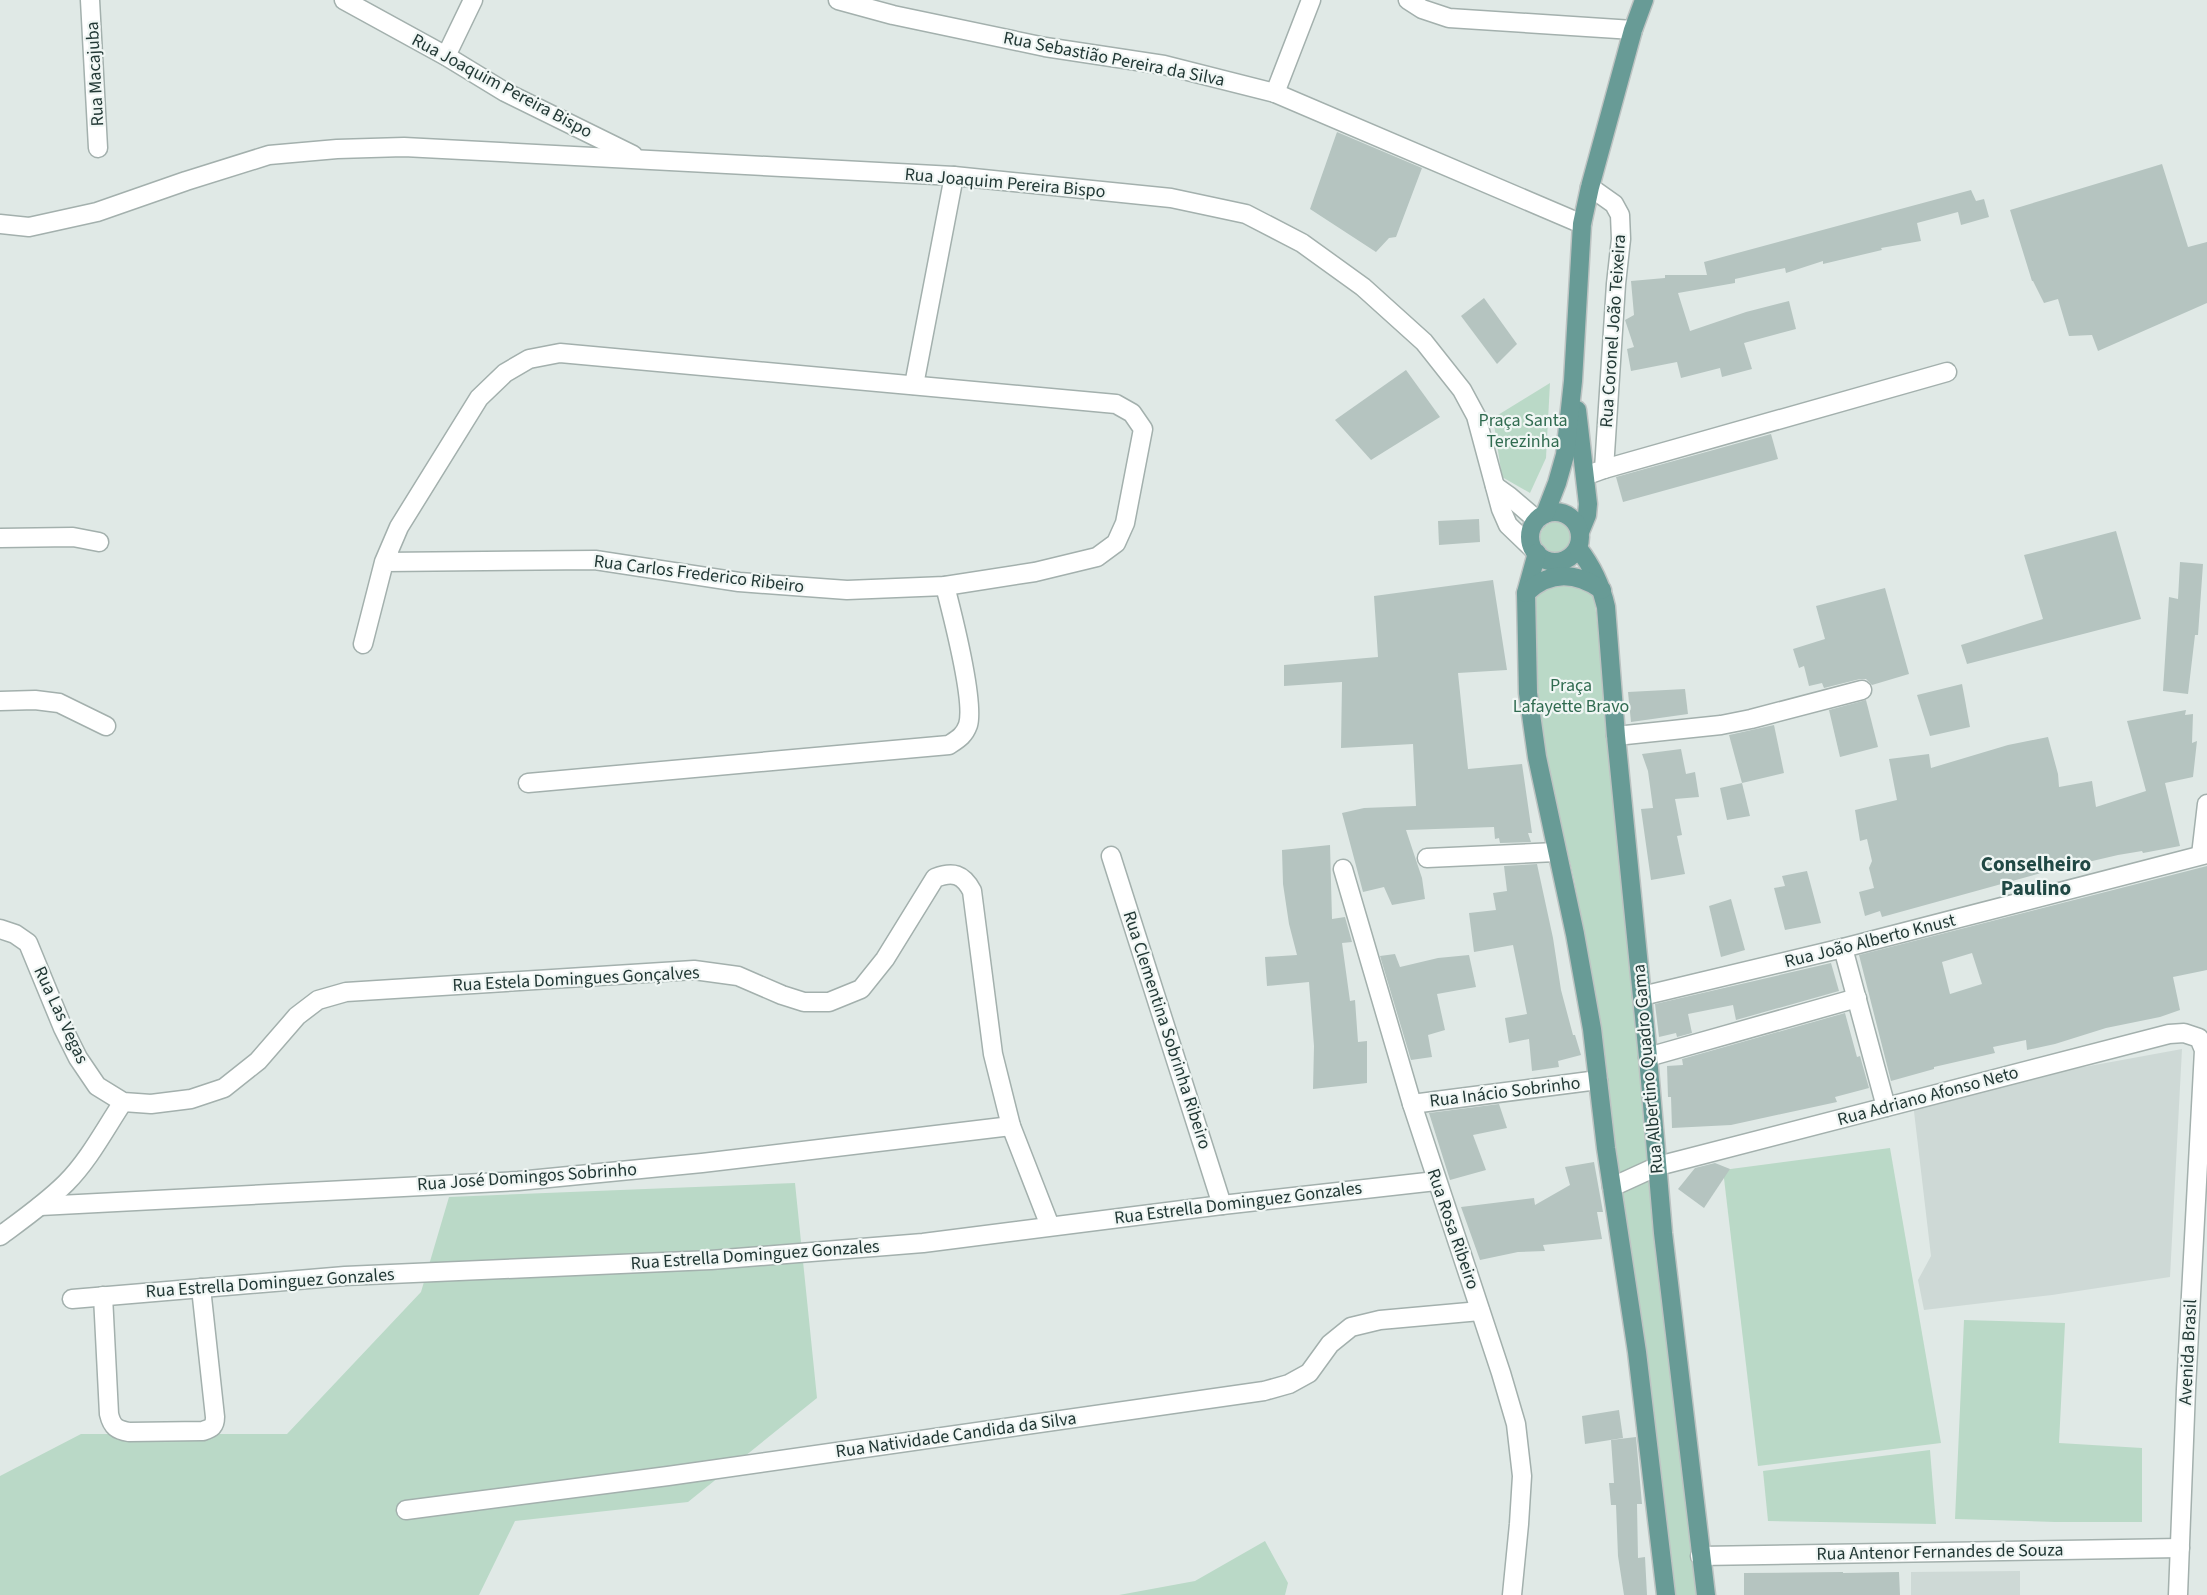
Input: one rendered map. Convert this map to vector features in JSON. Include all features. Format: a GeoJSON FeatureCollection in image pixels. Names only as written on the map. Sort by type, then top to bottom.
{"type":"FeatureCollection","features":[{"type":"Feature","properties":{"kind":"main road"},"geometry":{"type":"LineString","coordinates":[[1573,381],[1588,504],[1579,540],[1570,557],[1559,562],[1546,560],[1535,551],[1530,539],[1532,528],[1541,517],[1557,483],[1565,455],[1573,381],[1582,224],[1633,30],[1644,0]]}},
{"type":"Feature","properties":{"kind":"main road"},"geometry":{"type":"LineString","coordinates":[[1541,517],[1556,512],[1567,514],[1576,522],[1579,540]]}},
{"type":"Feature","properties":{"kind":"main road","name":"Rua Albertino Quadro Gama"},"geometry":{"type":"LineString","coordinates":[[1579,540],[1602,590],[1606,606],[1616,736],[1658,1166],[1662,1233],[1706,1595]]}},
{"type":"Feature","properties":{"kind":"main road"},"geometry":{"type":"LineString","coordinates":[[1535,551],[1526,593],[1528,693],[1537,757],[1575,934],[1592,1029],[1612,1187],[1637,1352],[1666,1595]]}},
{"type":"Feature","properties":{"kind":"main road"},"geometry":{"type":"LineString","coordinates":[[1526,593],[1533,586],[1550,578],[1564,576],[1588,580],[1602,590]]}},
{"type":"Feature","properties":{"kind":"street","name":"Rua Macajuba"},"geometry":{"type":"LineString","coordinates":[[90,0],[98,148]]}},
{"type":"Feature","properties":{"kind":"street","name":"Rua Joaquim Pereira Bispo"},"geometry":{"type":"LineString","coordinates":[[344,0],[446,56],[505,92],[640,159],[954,176],[1171,198],[1246,214],[1302,243],[1363,287],[1430,350],[1461,390],[1476,416],[1501,509],[1508,525],[1535,551]]}},
{"type":"Feature","properties":{"kind":"street"},"geometry":{"type":"LineString","coordinates":[[446,56],[474,0]]}},
{"type":"Feature","properties":{"kind":"street","name":"Rua Sebastião Pereira da Silva"},"geometry":{"type":"LineString","coordinates":[[838,0],[893,15],[1045,47],[1164,65],[1275,93],[1582,224]]}},
{"type":"Feature","properties":{"kind":"street"},"geometry":{"type":"LineString","coordinates":[[1275,93],[1311,0]]}},
{"type":"Feature","properties":{"kind":"street"},"geometry":{"type":"LineString","coordinates":[[1408,0],[1422,9],[1449,18],[1633,30]]}},
{"type":"Feature","properties":{"kind":"street"},"geometry":{"type":"LineString","coordinates":[[0,224],[29,227],[97,212],[269,155],[337,149],[404,147],[640,159]]}},
{"type":"Feature","properties":{"kind":"street"},"geometry":{"type":"LineString","coordinates":[[914,385],[954,176]]}},
{"type":"Feature","properties":{"kind":"street","name":"Rua Coronel João Teixeira"},"geometry":{"type":"LineString","coordinates":[[1590,187],[1614,204],[1620,214],[1622,239],[1616,284],[1604,469]]}},
{"type":"Feature","properties":{"kind":"street","name":"Rua Carlos Frederico Ribeiro"},"geometry":{"type":"LineString","coordinates":[[363,644],[384,562],[399,527],[479,398],[506,374],[529,359],[560,353],[1116,404],[1132,413],[1143,429],[1125,523],[1116,543],[1096,557],[1035,572],[945,586],[847,590],[739,582],[595,560],[384,562]]}},
{"type":"Feature","properties":{"kind":"street"},"geometry":{"type":"LineString","coordinates":[[1585,476],[1947,372]]}},
{"type":"Feature","properties":{"kind":"street"},"geometry":{"type":"LineString","coordinates":[[1495,486],[1541,517]]}},
{"type":"Feature","properties":{"kind":"street"},"geometry":{"type":"LineString","coordinates":[[0,538],[73,537],[99,542]]}},
{"type":"Feature","properties":{"kind":"street"},"geometry":{"type":"LineString","coordinates":[[528,783],[950,745],[963,736],[969,723],[969,706],[945,586]]}},
{"type":"Feature","properties":{"kind":"street"},"geometry":{"type":"LineString","coordinates":[[1616,736],[1721,725],[1862,690]]}},
{"type":"Feature","properties":{"kind":"street"},"geometry":{"type":"LineString","coordinates":[[0,701],[35,700],[59,703],[106,726]]}},
{"type":"Feature","properties":{"kind":"street"},"geometry":{"type":"LineString","coordinates":[[2204,854],[2207,804]]}},
{"type":"Feature","properties":{"kind":"street"},"geometry":{"type":"LineString","coordinates":[[1427,858],[1557,852]]}},
{"type":"Feature","properties":{"kind":"street","name":"Rua João Alberto Knust"},"geometry":{"type":"LineString","coordinates":[[1642,996],[1843,948],[2204,854]]}},
{"type":"Feature","properties":{"kind":"street","name":"Rua Clementina Sobrinha Ribeiro"},"geometry":{"type":"LineString","coordinates":[[1111,856],[1222,1204]]}},
{"type":"Feature","properties":{"kind":"street","name":"Rua Rosa Ribeiro"},"geometry":{"type":"LineString","coordinates":[[1343,869],[1412,1104],[1516,1424],[1522,1476],[1512,1595]]}},
{"type":"Feature","properties":{"kind":"street","name":"Rua Estela Domingues Gonçalves"},"geometry":{"type":"LineString","coordinates":[[123,1102],[151,1104],[191,1099],[224,1088],[258,1061],[297,1016],[318,1000],[346,992],[694,970],[738,976],[804,1002],[829,1002],[861,989],[885,959],[935,878],[957,875],[965,879],[972,891],[993,1054],[1011,1126],[1050,1226]]}},
{"type":"Feature","properties":{"kind":"street","name":"Rua Las Vegas"},"geometry":{"type":"LineString","coordinates":[[0,929],[15,934],[28,943],[78,1058],[97,1086],[123,1102]]}},
{"type":"Feature","properties":{"kind":"street"},"geometry":{"type":"LineString","coordinates":[[1843,948],[1886,1107]]}},
{"type":"Feature","properties":{"kind":"street"},"geometry":{"type":"LineString","coordinates":[[1648,1057],[1857,999]]}},
{"type":"Feature","properties":{"kind":"street","name":"Rua Adriano Afonso Neto"},"geometry":{"type":"LineString","coordinates":[[1612,1187],[1658,1166],[2169,1034],[2184,1033],[2199,1038]]}},
{"type":"Feature","properties":{"kind":"street","name":"Avenida Brasil"},"geometry":{"type":"LineString","coordinates":[[2178,1595],[2186,1389],[2204,1050],[2199,1038]]}},
{"type":"Feature","properties":{"kind":"street","name":"Rua Inácio Sobrinho"},"geometry":{"type":"LineString","coordinates":[[1412,1104],[1598,1080]]}},
{"type":"Feature","properties":{"kind":"street"},"geometry":{"type":"LineString","coordinates":[[0,1236],[67,1182],[86,1158],[123,1102]]}},
{"type":"Feature","properties":{"kind":"street","name":"Rua José Domingos Sobrinho"},"geometry":{"type":"LineString","coordinates":[[40,1206],[518,1180],[702,1163],[1011,1126]]}},
{"type":"Feature","properties":{"kind":"street","name":"Rua Estrella Dominguez Gonzales"},"geometry":{"type":"LineString","coordinates":[[72,1299],[345,1276],[711,1260],[923,1243],[1222,1204],[1436,1180]]}},
{"type":"Feature","properties":{"kind":"street"},"geometry":{"type":"LineString","coordinates":[[103,1296],[109,1414],[112,1425],[119,1431],[129,1432],[203,1431],[215,1424],[215,1417],[201,1288]]}},
{"type":"Feature","properties":{"kind":"street","name":"Rua Natividade Candida da Silva"},"geometry":{"type":"LineString","coordinates":[[406,1510],[668,1476],[1264,1391],[1289,1384],[1309,1373],[1330,1344],[1351,1327],[1380,1320],[1480,1311]]}},
{"type":"Feature","properties":{"kind":"street","name":"Rua Antenor Fernandes de Souza"},"geometry":{"type":"LineString","coordinates":[[1700,1556],[2180,1548]]}},
{"type":"Feature","properties":{"kind":"shaded area"},"geometry":{"type":"Polygon","coordinates":[[[2182,1049],[2170,1277],[2052,1295],[1924,1310],[1918,1280],[1931,1256],[1913,1103],[2024,1078],[2182,1049]]]}},
{"type":"Feature","properties":{"kind":"shaded area"},"geometry":{"type":"Polygon","coordinates":[[[2020,1571],[2020,1595],[1911,1595],[1911,1572],[2020,1571]]]}},
{"type":"Feature","properties":{"kind":"green space","name":"Praça Santa Terezinha"},"geometry":{"type":"Polygon","coordinates":[[[1550,383],[1546,458],[1530,493],[1502,477],[1493,418],[1550,383]]]}},
{"type":"Feature","properties":{"kind":"green space"},"geometry":{"type":"Polygon","coordinates":[[[1556,522],[1567,527],[1572,538],[1567,549],[1556,554],[1545,549],[1540,538],[1545,527],[1556,522]]]}},
{"type":"Feature","properties":{"kind":"green space","name":"Praça Lafayette Bravo"},"geometry":{"type":"Polygon","coordinates":[[[1567,583],[1594,594],[1654,1155],[1690,1547],[1698,1595],[1675,1595],[1658,1444],[1615,1165],[1591,978],[1574,879],[1545,756],[1532,590],[1567,583]]]}},
{"type":"Feature","properties":{"kind":"green space"},"geometry":{"type":"Polygon","coordinates":[[[1890,1148],[1941,1443],[1758,1466],[1723,1170],[1890,1148]]]}},
{"type":"Feature","properties":{"kind":"green space"},"geometry":{"type":"Polygon","coordinates":[[[795,1183],[817,1398],[688,1502],[515,1521],[479,1595],[0,1595],[0,1476],[81,1434],[287,1434],[421,1292],[449,1197],[795,1183]]]}},
{"type":"Feature","properties":{"kind":"green space"},"geometry":{"type":"Polygon","coordinates":[[[1964,1320],[2065,1323],[2059,1443],[2142,1448],[2142,1522],[1955,1519],[1964,1320]]]}},
{"type":"Feature","properties":{"kind":"green space"},"geometry":{"type":"Polygon","coordinates":[[[1930,1450],[1936,1524],[1768,1521],[1763,1471],[1930,1450]]]}},
{"type":"Feature","properties":{"kind":"green space"},"geometry":{"type":"Polygon","coordinates":[[[1265,1541],[1288,1583],[1285,1595],[1119,1595],[1195,1581],[1265,1541]]]}},
{"type":"Feature","properties":{"kind":"building"},"geometry":{"type":"Polygon","coordinates":[[[1337,132],[1422,168],[1396,237],[1389,238],[1376,252],[1310,209],[1337,132]]]}},
{"type":"Feature","properties":{"kind":"building"},"geometry":{"type":"Polygon","coordinates":[[[2162,164],[2188,247],[2207,242],[2207,303],[2098,351],[2092,335],[2069,336],[2058,299],[2044,303],[2032,281],[2010,210],[2162,164]]]}},
{"type":"Feature","properties":{"kind":"building"},"geometry":{"type":"Polygon","coordinates":[[[1971,190],[1976,201],[1984,199],[1989,217],[1961,225],[1958,212],[1917,223],[1921,241],[1881,248],[1882,250],[1823,264],[1823,261],[1786,273],[1785,268],[1735,279],[1735,283],[1678,293],[1690,331],[1746,312],[1789,301],[1796,329],[1744,343],[1752,369],[1722,377],[1720,368],[1681,378],[1677,362],[1631,371],[1627,349],[1634,347],[1625,320],[1634,315],[1631,281],[1665,278],[1665,275],[1707,275],[1704,262],[1971,190]]]}},
{"type":"Feature","properties":{"kind":"building"},"geometry":{"type":"Polygon","coordinates":[[[1484,298],[1517,344],[1497,364],[1461,316],[1484,298]]]}},
{"type":"Feature","properties":{"kind":"building"},"geometry":{"type":"Polygon","coordinates":[[[1406,370],[1440,417],[1371,460],[1335,420],[1406,370]]]}},
{"type":"Feature","properties":{"kind":"building"},"geometry":{"type":"Polygon","coordinates":[[[1771,434],[1778,459],[1623,502],[1616,477],[1771,434]]]}},
{"type":"Feature","properties":{"kind":"building"},"geometry":{"type":"Polygon","coordinates":[[[1479,519],[1480,542],[1439,545],[1438,521],[1479,519]]]}},
{"type":"Feature","properties":{"kind":"building"},"geometry":{"type":"Polygon","coordinates":[[[2116,531],[2141,619],[1967,664],[1961,645],[2043,619],[2024,555],[2116,531]]]}},
{"type":"Feature","properties":{"kind":"building"},"geometry":{"type":"Polygon","coordinates":[[[2180,562],[2203,564],[2198,635],[2195,635],[2188,694],[2163,691],[2169,597],[2178,599],[2180,562]]]}},
{"type":"Feature","properties":{"kind":"building"},"geometry":{"type":"Polygon","coordinates":[[[1493,580],[1507,670],[1458,673],[1468,769],[1522,764],[1532,833],[1528,833],[1531,842],[1500,843],[1499,838],[1495,839],[1494,827],[1406,830],[1422,878],[1425,899],[1392,905],[1384,887],[1363,892],[1342,813],[1364,808],[1416,806],[1413,744],[1341,748],[1342,682],[1284,686],[1284,665],[1378,657],[1374,596],[1493,580]]]}},
{"type":"Feature","properties":{"kind":"building"},"geometry":{"type":"Polygon","coordinates":[[[1885,588],[1909,674],[1872,685],[1866,679],[1860,679],[1824,688],[1822,683],[1809,686],[1804,666],[1799,668],[1793,649],[1825,639],[1816,606],[1885,588]]]}},
{"type":"Feature","properties":{"kind":"building"},"geometry":{"type":"Polygon","coordinates":[[[1962,684],[1970,727],[1930,736],[1917,695],[1962,684]]]}},
{"type":"Feature","properties":{"kind":"building"},"geometry":{"type":"Polygon","coordinates":[[[1685,689],[1688,714],[1631,722],[1628,692],[1685,689]]]}},
{"type":"Feature","properties":{"kind":"building"},"geometry":{"type":"Polygon","coordinates":[[[1866,700],[1878,747],[1840,757],[1829,710],[1866,700]]]}},
{"type":"Feature","properties":{"kind":"building"},"geometry":{"type":"Polygon","coordinates":[[[2186,710],[2185,715],[2193,714],[2192,743],[2197,741],[2193,777],[2165,783],[2180,846],[2118,855],[2041,873],[1882,917],[1880,911],[1865,916],[1859,892],[1874,888],[1869,868],[1872,861],[1867,839],[1860,841],[1855,810],[1897,800],[1889,759],[1929,754],[1931,768],[2008,745],[2048,737],[2058,774],[2059,787],[2092,781],[2096,807],[2146,791],[2127,721],[2186,710]]]}},
{"type":"Feature","properties":{"kind":"building"},"geometry":{"type":"Polygon","coordinates":[[[1774,725],[1784,773],[1742,783],[1729,735],[1774,725]]]}},
{"type":"Feature","properties":{"kind":"building"},"geometry":{"type":"Polygon","coordinates":[[[1681,749],[1686,774],[1695,772],[1699,797],[1675,799],[1682,835],[1677,836],[1685,874],[1651,880],[1641,809],[1653,808],[1648,771],[1642,754],[1681,749]]]}},
{"type":"Feature","properties":{"kind":"building"},"geometry":{"type":"Polygon","coordinates":[[[1742,783],[1750,816],[1727,820],[1720,788],[1742,783]]]}},
{"type":"Feature","properties":{"kind":"building"},"geometry":{"type":"Polygon","coordinates":[[[1330,845],[1332,919],[1345,917],[1352,942],[1342,943],[1350,1001],[1355,1000],[1358,1042],[1367,1041],[1367,1083],[1313,1089],[1314,1046],[1309,982],[1267,986],[1265,957],[1297,955],[1289,924],[1283,884],[1282,850],[1330,845]]]}},
{"type":"Feature","properties":{"kind":"building"},"geometry":{"type":"Polygon","coordinates":[[[1537,864],[1553,938],[1561,990],[1581,1055],[1558,1061],[1559,1067],[1532,1071],[1529,1039],[1509,1043],[1505,1018],[1527,1014],[1513,945],[1474,952],[1469,913],[1496,910],[1493,893],[1507,891],[1504,866],[1537,864]]]}},
{"type":"Feature","properties":{"kind":"building"},"geometry":{"type":"Polygon","coordinates":[[[2207,866],[2207,970],[2173,977],[2180,1010],[2160,1017],[2106,1028],[2055,1044],[2027,1050],[2026,1040],[1993,1047],[1995,1053],[1934,1067],[1934,1069],[1891,1081],[1859,955],[2207,866]],[[1972,953],[1942,962],[1950,994],[1982,984],[1972,953]]]}},
{"type":"Feature","properties":{"kind":"building"},"geometry":{"type":"Polygon","coordinates":[[[1807,871],[1821,923],[1785,930],[1774,888],[1785,886],[1782,876],[1807,871]]]}},
{"type":"Feature","properties":{"kind":"building"},"geometry":{"type":"Polygon","coordinates":[[[1731,899],[1745,950],[1721,957],[1709,906],[1731,899]]]}},
{"type":"Feature","properties":{"kind":"building"},"geometry":{"type":"Polygon","coordinates":[[[1395,954],[1400,967],[1438,958],[1469,955],[1476,987],[1437,994],[1445,1030],[1428,1035],[1432,1057],[1411,1060],[1380,956],[1395,954]]]}},
{"type":"Feature","properties":{"kind":"building"},"geometry":{"type":"Polygon","coordinates":[[[1831,963],[1839,991],[1736,1020],[1733,1005],[1688,1014],[1692,1033],[1677,1037],[1676,1033],[1659,1037],[1655,1004],[1831,963]]]}},
{"type":"Feature","properties":{"kind":"building"},"geometry":{"type":"Polygon","coordinates":[[[1845,1013],[1857,1057],[1860,1056],[1869,1088],[1835,1097],[1837,1102],[1731,1125],[1672,1128],[1667,1066],[1683,1065],[1682,1059],[1845,1013]]]}},
{"type":"Feature","properties":{"kind":"building"},"geometry":{"type":"Polygon","coordinates":[[[1499,1104],[1507,1128],[1473,1135],[1486,1170],[1450,1180],[1429,1113],[1499,1104]]]}},
{"type":"Feature","properties":{"kind":"building"},"geometry":{"type":"Polygon","coordinates":[[[1594,1162],[1603,1212],[1597,1212],[1602,1239],[1543,1245],[1545,1251],[1518,1252],[1480,1260],[1461,1207],[1534,1198],[1535,1205],[1570,1185],[1565,1167],[1594,1162]]]}},
{"type":"Feature","properties":{"kind":"building"},"geometry":{"type":"Polygon","coordinates":[[[1715,1163],[1730,1169],[1704,1208],[1678,1189],[1695,1168],[1715,1163]]]}},
{"type":"Feature","properties":{"kind":"building"},"geometry":{"type":"Polygon","coordinates":[[[1619,1410],[1623,1438],[1585,1444],[1582,1416],[1619,1410]]]}},
{"type":"Feature","properties":{"kind":"building"},"geometry":{"type":"Polygon","coordinates":[[[1636,1437],[1642,1504],[1637,1504],[1638,1558],[1645,1557],[1647,1595],[1624,1595],[1618,1556],[1616,1505],[1611,1505],[1609,1483],[1614,1483],[1611,1440],[1636,1437]]]}},
{"type":"Feature","properties":{"kind":"building"},"geometry":{"type":"Polygon","coordinates":[[[1899,1572],[1900,1595],[1744,1595],[1744,1573],[1899,1572]]]}},
{"type":"Feature","properties":{"kind":"district","name":"Conselheiro Paulino"},"geometry":{"type":"Point","coordinates":[2036,876]}}]}
